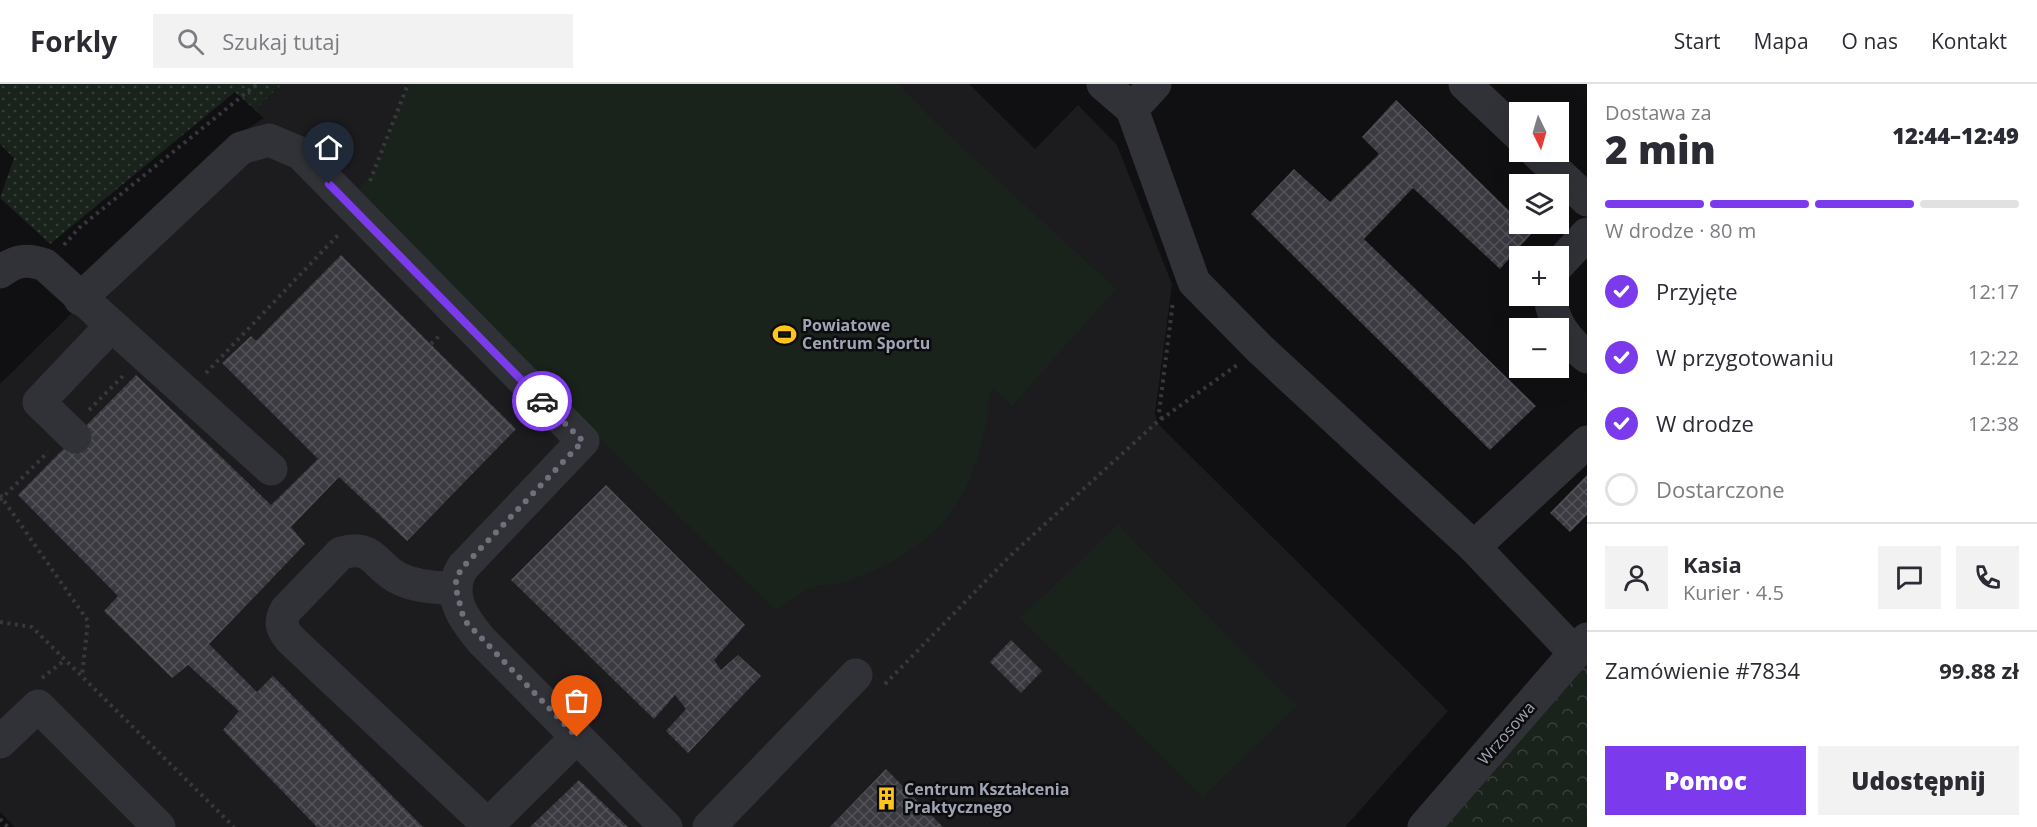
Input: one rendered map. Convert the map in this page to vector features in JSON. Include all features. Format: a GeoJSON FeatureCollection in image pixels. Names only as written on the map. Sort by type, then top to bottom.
{"type":"FeatureCollection","features":[{"type":"Feature","properties":{"kind":"street"},"geometry":{"type":"LineString","coordinates":[[1103,84],[1132,109],[1194,282],[1260,349],[1581,646]]}},
{"type":"Feature","properties":{"kind":"street"},"geometry":{"type":"LineString","coordinates":[[1132,109],[1155,84]]}},
{"type":"Feature","properties":{"kind":"street"},"geometry":{"type":"LineString","coordinates":[[1465,84],[1509,126]]}},
{"type":"Feature","properties":{"kind":"street"},"geometry":{"type":"LineString","coordinates":[[80,299],[241,148],[269,140],[300,153],[583,441],[463,567],[456,578],[456,589],[464,620],[666,827]]}},
{"type":"Feature","properties":{"kind":"street"},"geometry":{"type":"LineString","coordinates":[[1547,162],[1587,200]]}},
{"type":"Feature","properties":{"kind":"street"},"geometry":{"type":"LineString","coordinates":[[1569,253],[1587,234]]}},
{"type":"Feature","properties":{"kind":"street"},"geometry":{"type":"LineString","coordinates":[[0,272],[13,262],[31,260],[45,265],[80,299],[271,468]]}},
{"type":"Feature","properties":{"kind":"street"},"geometry":{"type":"LineString","coordinates":[[1553,306],[1558,325],[1567,340],[1587,357]]}},
{"type":"Feature","properties":{"kind":"street"},"geometry":{"type":"LineString","coordinates":[[75,437],[39,402],[111,326]]}},
{"type":"Feature","properties":{"kind":"street"},"geometry":{"type":"LineString","coordinates":[[1474,547],[1587,442]]}},
{"type":"Feature","properties":{"kind":"street"},"geometry":{"type":"LineString","coordinates":[[456,589],[402,580],[370,553],[349,550],[340,553],[286,610],[281,620],[283,630],[488,825],[577,737]]}},
{"type":"Feature","properties":{"kind":"street","name":"Wrzosowa"},"geometry":{"type":"LineString","coordinates":[[1424,827],[1581,646]]}},
{"type":"Feature","properties":{"kind":"street"},"geometry":{"type":"LineString","coordinates":[[709,827],[867,682]]}},
{"type":"Feature","properties":{"kind":"street"},"geometry":{"type":"LineString","coordinates":[[0,742],[39,706],[159,827]]}},
{"type":"Feature","properties":{"kind":"path"},"geometry":{"type":"LineString","coordinates":[[45,265],[79,228],[257,84]]}},
{"type":"Feature","properties":{"kind":"path"},"geometry":{"type":"LineString","coordinates":[[186,394],[358,214],[408,84]]}},
{"type":"Feature","properties":{"kind":"path"},"geometry":{"type":"LineString","coordinates":[[1162,419],[1159,413],[1173,296]]}},
{"type":"Feature","properties":{"kind":"path"},"geometry":{"type":"LineString","coordinates":[[867,682],[1162,419],[1260,349]]}},
{"type":"Feature","properties":{"kind":"path"},"geometry":{"type":"LineString","coordinates":[[0,495],[88,621],[82,677]]}},
{"type":"Feature","properties":{"kind":"path"},"geometry":{"type":"LineString","coordinates":[[0,622],[32,627],[234,827]]}},
{"type":"Feature","properties":{"kind":"path"},"geometry":{"type":"LineString","coordinates":[[0,819],[8,827]]}},
{"type":"Feature","properties":{"kind":"shaded area"},"geometry":{"type":"Polygon","coordinates":[[[282,84],[969,84],[1035,149],[1078,105],[1117,145],[1172,284],[1155,413],[1157,423],[1448,711],[1345,827],[15,827],[0,812],[0,384],[73,312],[84,323],[89,319],[247,129],[264,118],[257,108],[282,84]]]}},
{"type":"Feature","properties":{"kind":"green space"},"geometry":{"type":"Polygon","coordinates":[[[0,84],[282,84],[257,108],[264,118],[235,92],[50,244],[0,198],[14,158],[0,144],[0,84]]]}},
{"type":"Feature","properties":{"kind":"green space","name":"Powiatowe Centrum Sportu"},"geometry":{"type":"Polygon","coordinates":[[[409,84],[898,84],[940,127],[1116,289],[1012,406],[993,389],[982,444],[971,477],[957,503],[931,534],[899,558],[881,568],[842,583],[810,589],[775,610],[353,197],[374,173],[409,84]]]}},
{"type":"Feature","properties":{"kind":"green space"},"geometry":{"type":"Polygon","coordinates":[[[1118,525],[1297,706],[1203,797],[1020,618],[1118,525]]]}},
{"type":"Feature","properties":{"kind":"green space"},"geometry":{"type":"Polygon","coordinates":[[[1587,663],[1587,827],[1444,827],[1587,663]]]}},
{"type":"Feature","properties":{"kind":"building"},"geometry":{"type":"Polygon","coordinates":[[[1396,100],[1509,211],[1509,234],[1531,234],[1520,246],[1509,246],[1509,259],[1500,269],[1413,188],[1364,239],[1536,406],[1490,450],[1251,214],[1294,169],[1330,202],[1379,154],[1362,137],[1396,100]]]}},
{"type":"Feature","properties":{"kind":"building"},"geometry":{"type":"Polygon","coordinates":[[[341,255],[516,429],[407,541],[339,477],[291,527],[305,544],[209,644],[257,692],[273,676],[423,827],[317,827],[223,730],[239,711],[188,665],[172,678],[104,611],[118,596],[18,495],[136,375],[271,505],[318,459],[222,363],[251,336],[256,341],[341,255]]]}},
{"type":"Feature","properties":{"kind":"building"},"geometry":{"type":"Polygon","coordinates":[[[1587,475],[1587,515],[1570,532],[1550,513],[1587,475]]]}},
{"type":"Feature","properties":{"kind":"building"},"geometry":{"type":"Polygon","coordinates":[[[606,485],[745,625],[714,660],[721,670],[738,655],[761,676],[688,753],[666,731],[686,709],[675,695],[654,719],[511,580],[606,485]]]}},
{"type":"Feature","properties":{"kind":"building"},"geometry":{"type":"Polygon","coordinates":[[[1011,640],[1042,671],[1021,693],[990,662],[1011,640]]]}},
{"type":"Feature","properties":{"kind":"building","name":"Centrum Kształcenia Praktycznego"},"geometry":{"type":"Polygon","coordinates":[[[886,769],[943,827],[830,827],[886,769]]]}},
{"type":"Feature","properties":{"kind":"building"},"geometry":{"type":"Polygon","coordinates":[[[579,780],[628,827],[530,827],[579,780]]]}},
{"type":"Feature","properties":{"kind":"way so far"},"geometry":{"type":"LineString","coordinates":[[542,401],[583,441],[463,567],[456,578],[456,589],[458,604],[464,620],[577,737]]}},
{"type":"Feature","properties":{"kind":"place","name":"Powiatowe Centrum Sportu"},"geometry":{"type":"Point","coordinates":[784,334]}},
{"type":"Feature","properties":{"kind":"place","name":"Centrum Kształcenia Praktycznego"},"geometry":{"type":"Point","coordinates":[886,798]}},
{"type":"Feature","properties":{"kind":"route"},"geometry":{"type":"LineString","coordinates":[[329,184],[542,401]]}}]}
